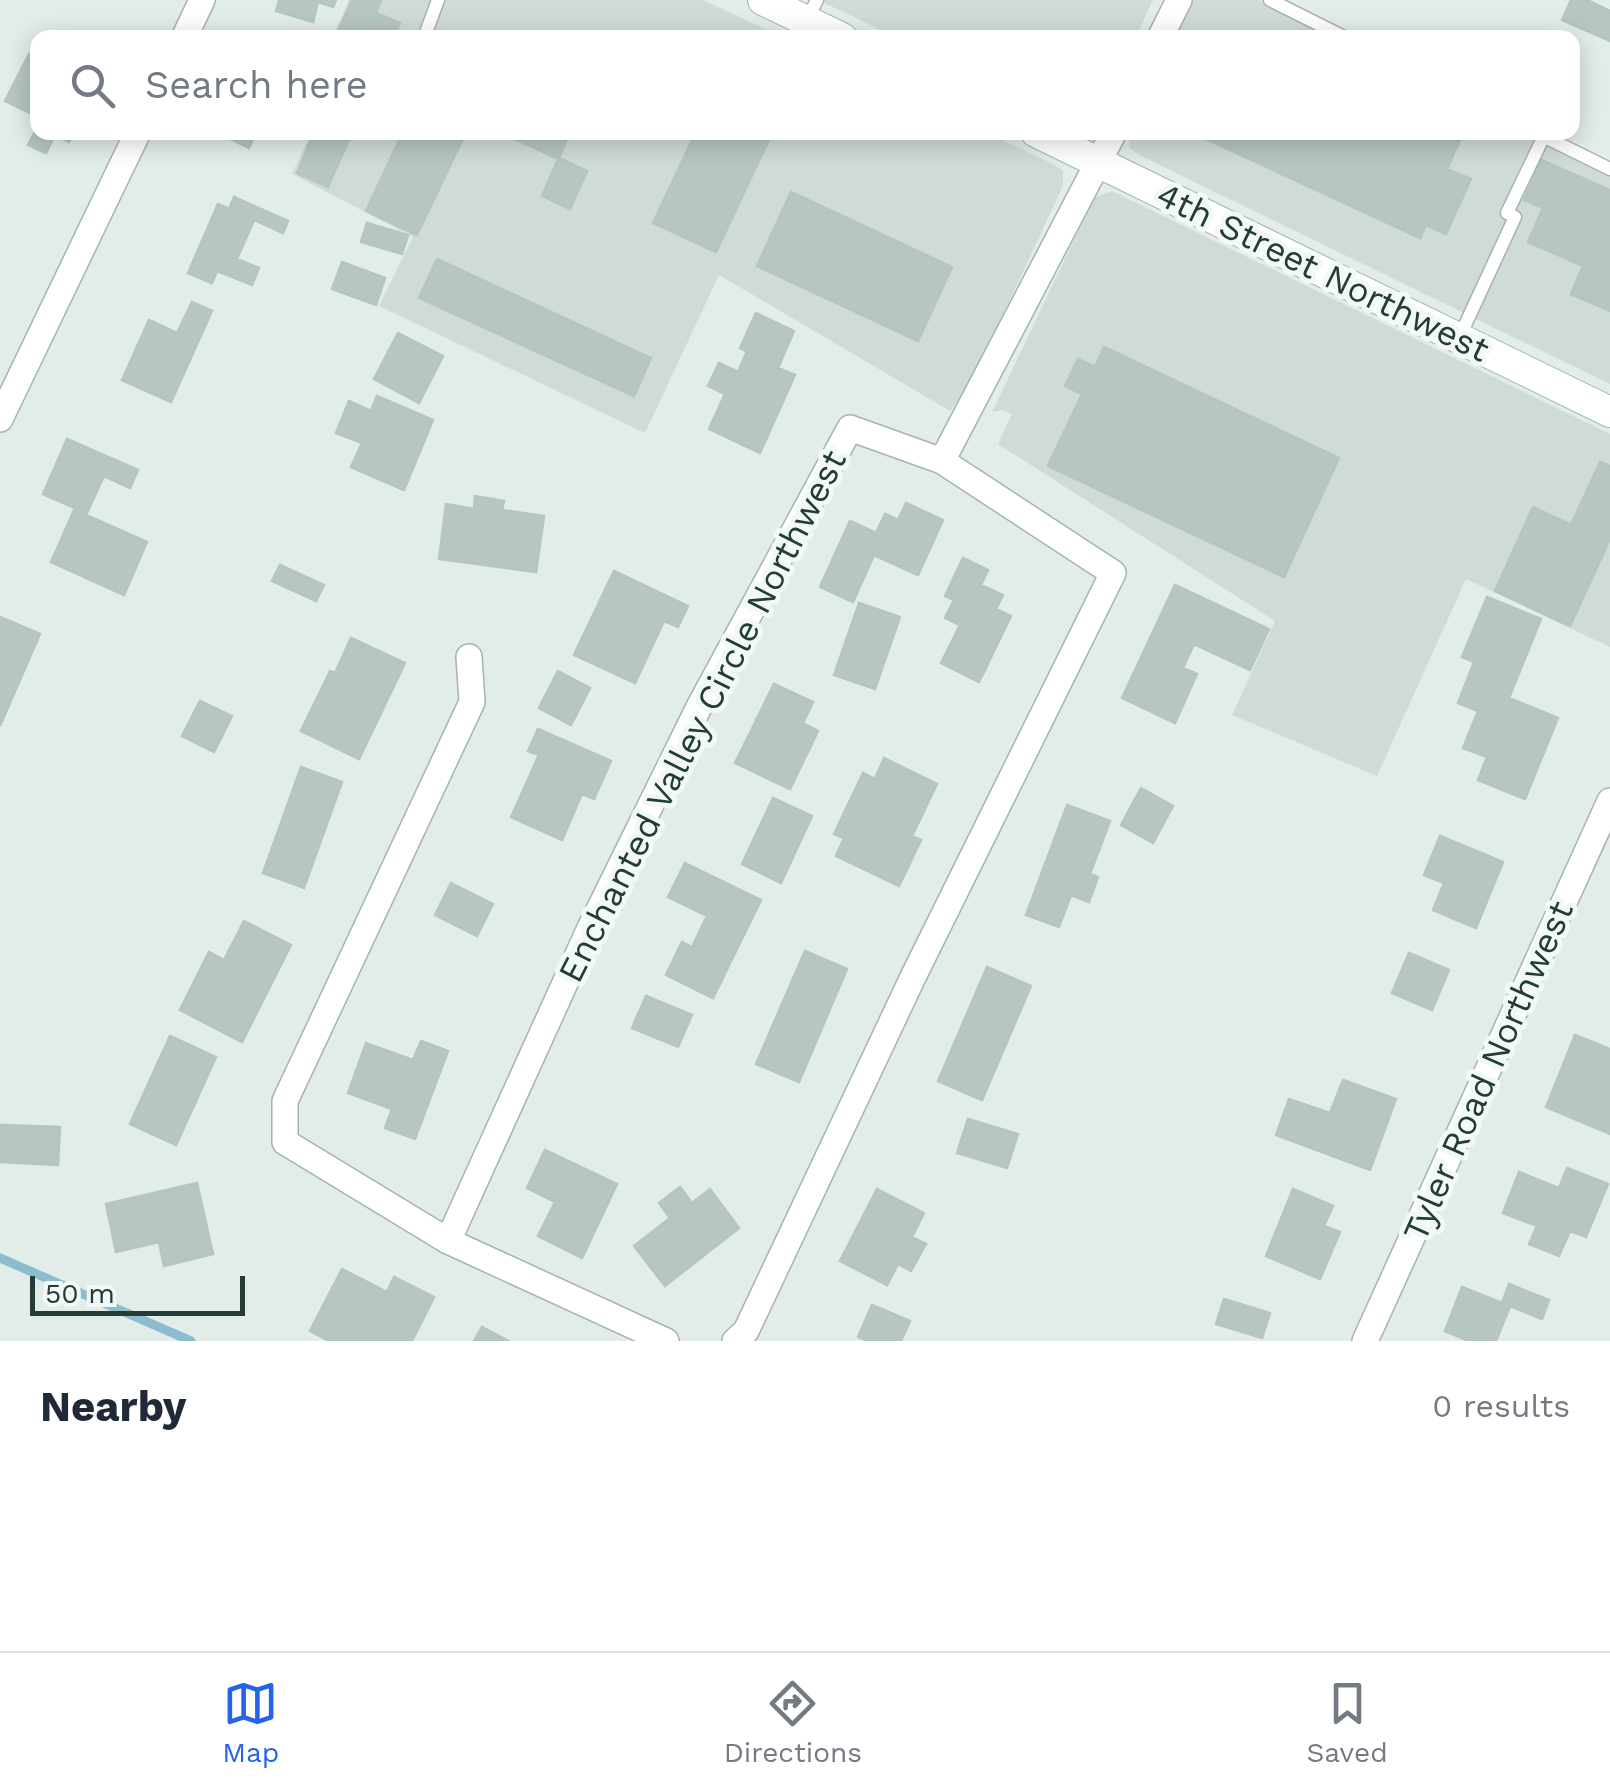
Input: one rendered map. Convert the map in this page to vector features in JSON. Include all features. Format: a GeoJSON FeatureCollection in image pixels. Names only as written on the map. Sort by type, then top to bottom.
{"type":"FeatureCollection","features":[{"type":"Feature","properties":{"kind":"main road"},"geometry":{"type":"LineString","coordinates":[[763,0],[812,10],[833,30]]}},
{"type":"Feature","properties":{"kind":"main road","name":"4th Street Northwest"},"geometry":{"type":"LineString","coordinates":[[1052,140],[1610,412]]}},
{"type":"Feature","properties":{"kind":"street"},"geometry":{"type":"LineString","coordinates":[[188,30],[202,0]]}},
{"type":"Feature","properties":{"kind":"street"},"geometry":{"type":"LineString","coordinates":[[1164,30],[1179,0]]}},
{"type":"Feature","properties":{"kind":"street"},"geometry":{"type":"LineString","coordinates":[[0,418],[134,140]]}},
{"type":"Feature","properties":{"kind":"street"},"geometry":{"type":"LineString","coordinates":[[942,461],[1110,140]]}},
{"type":"Feature","properties":{"kind":"street","name":"Enchanted Valley Circle Northwest"},"geometry":{"type":"LineString","coordinates":[[448,1240],[590,928],[682,741],[850,428],[942,461],[1113,573],[904,994],[746,1330],[735,1341]]}},
{"type":"Feature","properties":{"kind":"street"},"geometry":{"type":"LineString","coordinates":[[469,658],[472,702],[285,1101],[285,1142],[448,1240],[666,1341]]}},
{"type":"Feature","properties":{"kind":"street","name":"Tyler Road Northwest"},"geometry":{"type":"LineString","coordinates":[[1365,1341],[1610,801]]}},
{"type":"Feature","properties":{"kind":"lane"},"geometry":{"type":"LineString","coordinates":[[427,30],[438,0]]}},
{"type":"Feature","properties":{"kind":"lane"},"geometry":{"type":"LineString","coordinates":[[1270,0],[1330,30]]}},
{"type":"Feature","properties":{"kind":"lane"},"geometry":{"type":"LineString","coordinates":[[1459,338],[1516,217],[1507,213],[1537,140]]}},
{"type":"Feature","properties":{"kind":"lane"},"geometry":{"type":"LineString","coordinates":[[1552,140],[1610,169]]}},
{"type":"Feature","properties":{"kind":"shaded area"},"geometry":{"type":"Polygon","coordinates":[[[349,0],[703,0],[768,30],[336,30],[349,0]]]}},
{"type":"Feature","properties":{"kind":"shaded area"},"geometry":{"type":"Polygon","coordinates":[[[818,0],[1153,0],[1139,30],[881,30],[818,0]]]}},
{"type":"Feature","properties":{"kind":"shaded area"},"geometry":{"type":"Polygon","coordinates":[[[1192,0],[1259,0],[1321,30],[1178,30],[1192,0]]]}},
{"type":"Feature","properties":{"kind":"shaded area"},"geometry":{"type":"Polygon","coordinates":[[[308,140],[1002,140],[1063,171],[1063,186],[971,383],[950,411],[719,275],[645,433],[379,306],[413,237],[292,174],[308,140]]]}},
{"type":"Feature","properties":{"kind":"shaded area"},"geometry":{"type":"Polygon","coordinates":[[[1129,140],[1542,140],[1610,173],[1610,384],[1139,155],[1129,147],[1129,140]]]}},
{"type":"Feature","properties":{"kind":"shaded area"},"geometry":{"type":"Polygon","coordinates":[[[1112,191],[1610,434],[1610,647],[1466,579],[1377,776],[1232,715],[1275,621],[998,444],[1012,414],[992,412],[1094,198],[1112,191]]]}},
{"type":"Feature","properties":{"kind":"building"},"geometry":{"type":"Polygon","coordinates":[[[279,0],[336,0],[333,7],[318,2],[313,22],[276,11],[279,0]]]}},
{"type":"Feature","properties":{"kind":"building"},"geometry":{"type":"Polygon","coordinates":[[[352,0],[381,0],[376,13],[400,23],[397,30],[339,30],[352,0]]]}},
{"type":"Feature","properties":{"kind":"building"},"geometry":{"type":"Polygon","coordinates":[[[1571,0],[1587,0],[1610,11],[1610,41],[1562,20],[1571,0]]]}},
{"type":"Feature","properties":{"kind":"building"},"geometry":{"type":"Polygon","coordinates":[[[29,54],[30,54],[30,113],[5,101],[29,54]]]}},
{"type":"Feature","properties":{"kind":"building"},"geometry":{"type":"Polygon","coordinates":[[[31,140],[52,140],[46,153],[28,145],[31,140]]]}},
{"type":"Feature","properties":{"kind":"building"},"geometry":{"type":"Polygon","coordinates":[[[232,140],[252,140],[249,148],[232,140]]]}},
{"type":"Feature","properties":{"kind":"building"},"geometry":{"type":"Polygon","coordinates":[[[311,140],[349,140],[328,187],[297,173],[311,140]]]}},
{"type":"Feature","properties":{"kind":"building"},"geometry":{"type":"Polygon","coordinates":[[[399,140],[462,140],[417,235],[366,211],[399,140]]]}},
{"type":"Feature","properties":{"kind":"building"},"geometry":{"type":"Polygon","coordinates":[[[517,140],[567,140],[559,158],[587,171],[570,209],[542,196],[558,159],[517,140]]]}},
{"type":"Feature","properties":{"kind":"building"},"geometry":{"type":"Polygon","coordinates":[[[692,140],[769,140],[716,252],[653,223],[692,140]]]}},
{"type":"Feature","properties":{"kind":"building"},"geometry":{"type":"Polygon","coordinates":[[[1208,140],[1460,140],[1447,169],[1471,179],[1446,234],[1426,225],[1420,238],[1208,140]]]}},
{"type":"Feature","properties":{"kind":"building"},"geometry":{"type":"Polygon","coordinates":[[[1541,160],[1610,190],[1610,311],[1571,294],[1583,266],[1528,242],[1543,208],[1524,200],[1541,160]]]}},
{"type":"Feature","properties":{"kind":"building"},"geometry":{"type":"Polygon","coordinates":[[[791,192],[952,267],[918,341],[757,266],[791,192]]]}},
{"type":"Feature","properties":{"kind":"building"},"geometry":{"type":"Polygon","coordinates":[[[234,197],[288,221],[283,233],[254,220],[237,259],[259,268],[252,285],[217,271],[212,283],[188,273],[218,204],[229,209],[234,197]]]}},
{"type":"Feature","properties":{"kind":"building"},"geometry":{"type":"Polygon","coordinates":[[[367,223],[408,235],[402,254],[361,242],[367,223]]]}},
{"type":"Feature","properties":{"kind":"building"},"geometry":{"type":"Polygon","coordinates":[[[437,259],[651,358],[634,396],[419,298],[437,259]]]}},
{"type":"Feature","properties":{"kind":"building"},"geometry":{"type":"Polygon","coordinates":[[[342,262],[385,278],[376,305],[332,289],[342,262]]]}},
{"type":"Feature","properties":{"kind":"building"},"geometry":{"type":"Polygon","coordinates":[[[192,302],[212,311],[171,402],[122,380],[149,320],[177,333],[192,302]]]}},
{"type":"Feature","properties":{"kind":"building"},"geometry":{"type":"Polygon","coordinates":[[[756,313],[794,331],[778,368],[795,375],[760,453],[709,429],[725,394],[708,386],[719,363],[738,372],[747,351],[740,348],[756,313]]]}},
{"type":"Feature","properties":{"kind":"building"},"geometry":{"type":"Polygon","coordinates":[[[398,333],[443,356],[419,403],[374,379],[398,333]]]}},
{"type":"Feature","properties":{"kind":"building"},"geometry":{"type":"Polygon","coordinates":[[[1104,347],[1339,458],[1284,577],[1048,466],[1082,394],[1065,386],[1078,359],[1095,367],[1104,347]]]}},
{"type":"Feature","properties":{"kind":"building"},"geometry":{"type":"Polygon","coordinates":[[[377,396],[433,420],[404,490],[351,467],[362,443],[336,433],[349,401],[371,411],[377,396]]]}},
{"type":"Feature","properties":{"kind":"building"},"geometry":{"type":"Polygon","coordinates":[[[67,439],[138,470],[130,488],[104,476],[86,515],[147,542],[124,595],[51,562],[75,508],[43,494],[67,439]]]}},
{"type":"Feature","properties":{"kind":"building"},"geometry":{"type":"Polygon","coordinates":[[[1600,462],[1610,466],[1610,539],[1570,626],[1495,591],[1533,507],[1571,525],[1600,462]]]}},
{"type":"Feature","properties":{"kind":"building"},"geometry":{"type":"Polygon","coordinates":[[[475,496],[504,501],[502,510],[544,516],[536,572],[439,559],[446,504],[474,509],[475,496]]]}},
{"type":"Feature","properties":{"kind":"building"},"geometry":{"type":"Polygon","coordinates":[[[906,503],[943,520],[918,575],[874,555],[853,602],[820,587],[850,521],[876,533],[885,514],[898,520],[906,503]]]}},
{"type":"Feature","properties":{"kind":"building"},"geometry":{"type":"Polygon","coordinates":[[[963,558],[988,570],[981,585],[1003,595],[996,609],[1011,616],[979,682],[941,663],[960,625],[945,618],[954,600],[945,596],[963,558]]]}},
{"type":"Feature","properties":{"kind":"building"},"geometry":{"type":"Polygon","coordinates":[[[280,565],[324,585],[316,601],[272,581],[280,565]]]}},
{"type":"Feature","properties":{"kind":"building"},"geometry":{"type":"Polygon","coordinates":[[[614,571],[688,606],[678,627],[664,621],[635,683],[574,655],[614,571]]]}},
{"type":"Feature","properties":{"kind":"building"},"geometry":{"type":"Polygon","coordinates":[[[1175,585],[1269,629],[1250,670],[1194,644],[1183,668],[1197,674],[1175,723],[1122,698],[1175,585]]]}},
{"type":"Feature","properties":{"kind":"building"},"geometry":{"type":"Polygon","coordinates":[[[1487,597],[1541,619],[1509,698],[1558,718],[1525,799],[1478,780],[1487,757],[1463,748],[1478,711],[1458,703],[1474,662],[1462,657],[1487,597]]]}},
{"type":"Feature","properties":{"kind":"building"},"geometry":{"type":"Polygon","coordinates":[[[859,603],[900,617],[875,689],[834,675],[859,603]]]}},
{"type":"Feature","properties":{"kind":"building"},"geometry":{"type":"Polygon","coordinates":[[[0,617],[40,634],[0,726],[0,617]]]}},
{"type":"Feature","properties":{"kind":"building"},"geometry":{"type":"Polygon","coordinates":[[[351,638],[405,663],[359,759],[301,731],[351,638]]]}},
{"type":"Feature","properties":{"kind":"building"},"geometry":{"type":"Polygon","coordinates":[[[558,671],[590,688],[571,725],[539,708],[558,671]]]}},
{"type":"Feature","properties":{"kind":"building"},"geometry":{"type":"Polygon","coordinates":[[[774,684],[813,702],[803,723],[818,731],[790,789],[735,763],[774,684]]]}},
{"type":"Feature","properties":{"kind":"building"},"geometry":{"type":"Polygon","coordinates":[[[200,701],[232,716],[214,752],[182,736],[200,701]]]}},
{"type":"Feature","properties":{"kind":"building"},"geometry":{"type":"Polygon","coordinates":[[[538,729],[611,761],[594,799],[582,794],[562,840],[511,817],[539,755],[528,751],[538,729]]]}},
{"type":"Feature","properties":{"kind":"building"},"geometry":{"type":"Polygon","coordinates":[[[884,758],[937,784],[912,836],[921,840],[899,886],[836,856],[844,838],[834,834],[863,773],[875,779],[884,758]]]}},
{"type":"Feature","properties":{"kind":"building"},"geometry":{"type":"Polygon","coordinates":[[[301,767],[342,782],[304,888],[263,873],[301,767]]]}},
{"type":"Feature","properties":{"kind":"building"},"geometry":{"type":"Polygon","coordinates":[[[1141,788],[1173,806],[1153,843],[1121,825],[1141,788]]]}},
{"type":"Feature","properties":{"kind":"building"},"geometry":{"type":"Polygon","coordinates":[[[773,798],[812,816],[781,883],[742,864],[773,798]]]}},
{"type":"Feature","properties":{"kind":"building"},"geometry":{"type":"Polygon","coordinates":[[[1067,805],[1110,821],[1090,874],[1098,877],[1089,902],[1071,895],[1059,927],[1026,915],[1067,805]]]}},
{"type":"Feature","properties":{"kind":"building"},"geometry":{"type":"Polygon","coordinates":[[[1440,836],[1503,862],[1476,928],[1433,910],[1444,883],[1424,875],[1440,836]]]}},
{"type":"Feature","properties":{"kind":"building"},"geometry":{"type":"Polygon","coordinates":[[[685,863],[761,900],[713,998],[666,975],[682,942],[692,947],[707,916],[668,897],[685,863]]]}},
{"type":"Feature","properties":{"kind":"building"},"geometry":{"type":"Polygon","coordinates":[[[451,883],[493,904],[477,936],[435,915],[451,883]]]}},
{"type":"Feature","properties":{"kind":"building"},"geometry":{"type":"Polygon","coordinates":[[[244,921],[291,945],[242,1042],[180,1010],[209,952],[224,960],[244,921]]]}},
{"type":"Feature","properties":{"kind":"building"},"geometry":{"type":"Polygon","coordinates":[[[805,951],[847,969],[799,1082],[756,1064],[805,951]]]}},
{"type":"Feature","properties":{"kind":"building"},"geometry":{"type":"Polygon","coordinates":[[[1409,953],[1449,970],[1432,1010],[1392,993],[1409,953]]]}},
{"type":"Feature","properties":{"kind":"building"},"geometry":{"type":"Polygon","coordinates":[[[987,967],[1031,986],[982,1100],[938,1081],[987,967]]]}},
{"type":"Feature","properties":{"kind":"building"},"geometry":{"type":"Polygon","coordinates":[[[646,996],[692,1015],[678,1047],[632,1028],[646,996]]]}},
{"type":"Feature","properties":{"kind":"building"},"geometry":{"type":"Polygon","coordinates":[[[1575,1035],[1610,1049],[1610,1134],[1546,1107],[1575,1035]]]}},
{"type":"Feature","properties":{"kind":"building"},"geometry":{"type":"Polygon","coordinates":[[[170,1036],[216,1057],[176,1145],[130,1124],[170,1036]]]}},
{"type":"Feature","properties":{"kind":"building"},"geometry":{"type":"Polygon","coordinates":[[[421,1041],[448,1051],[415,1139],[385,1128],[392,1109],[348,1093],[366,1043],[413,1060],[421,1041]]]}},
{"type":"Feature","properties":{"kind":"building"},"geometry":{"type":"Polygon","coordinates":[[[1343,1080],[1396,1099],[1370,1170],[1276,1135],[1289,1099],[1330,1113],[1343,1080]]]}},
{"type":"Feature","properties":{"kind":"building"},"geometry":{"type":"Polygon","coordinates":[[[968,1119],[1018,1134],[1007,1168],[957,1153],[968,1119]]]}},
{"type":"Feature","properties":{"kind":"building"},"geometry":{"type":"Polygon","coordinates":[[[0,1125],[60,1127],[58,1165],[0,1162],[0,1125]]]}},
{"type":"Feature","properties":{"kind":"building"},"geometry":{"type":"Polygon","coordinates":[[[545,1150],[617,1184],[582,1258],[538,1236],[555,1202],[527,1188],[545,1150]]]}},
{"type":"Feature","properties":{"kind":"building"},"geometry":{"type":"Polygon","coordinates":[[[1567,1168],[1608,1184],[1586,1237],[1570,1231],[1559,1256],[1529,1244],[1537,1226],[1503,1213],[1519,1172],[1559,1188],[1567,1168]]]}},
{"type":"Feature","properties":{"kind":"building"},"geometry":{"type":"Polygon","coordinates":[[[197,1183],[213,1254],[164,1266],[159,1242],[116,1252],[106,1204],[197,1183]]]}},
{"type":"Feature","properties":{"kind":"building"},"geometry":{"type":"Polygon","coordinates":[[[680,1187],[692,1203],[710,1189],[739,1228],[665,1286],[634,1246],[670,1218],[659,1203],[680,1187]]]}},
{"type":"Feature","properties":{"kind":"building"},"geometry":{"type":"Polygon","coordinates":[[[877,1189],[924,1213],[912,1237],[926,1244],[911,1271],[898,1264],[887,1285],[840,1261],[877,1189]]]}},
{"type":"Feature","properties":{"kind":"building"},"geometry":{"type":"Polygon","coordinates":[[[1293,1189],[1333,1206],[1324,1226],[1340,1232],[1320,1279],[1266,1256],[1293,1189]]]}},
{"type":"Feature","properties":{"kind":"building"},"geometry":{"type":"Polygon","coordinates":[[[342,1269],[387,1292],[394,1277],[434,1297],[412,1341],[329,1341],[310,1331],[342,1269]]]}},
{"type":"Feature","properties":{"kind":"building"},"geometry":{"type":"Polygon","coordinates":[[[1509,1284],[1549,1300],[1542,1319],[1510,1306],[1496,1341],[1469,1341],[1445,1331],[1462,1287],[1502,1303],[1509,1284]]]}},
{"type":"Feature","properties":{"kind":"building"},"geometry":{"type":"Polygon","coordinates":[[[1224,1299],[1270,1313],[1262,1338],[1216,1324],[1224,1299]]]}},
{"type":"Feature","properties":{"kind":"building"},"geometry":{"type":"Polygon","coordinates":[[[872,1305],[910,1321],[901,1341],[868,1341],[858,1337],[872,1305]]]}},
{"type":"Feature","properties":{"kind":"building"},"geometry":{"type":"Polygon","coordinates":[[[482,1327],[509,1341],[474,1341],[482,1327]]]}},
{"type":"Feature","properties":{"kind":"waterway"},"geometry":{"type":"LineString","coordinates":[[0,1258],[191,1341]]}}]}
